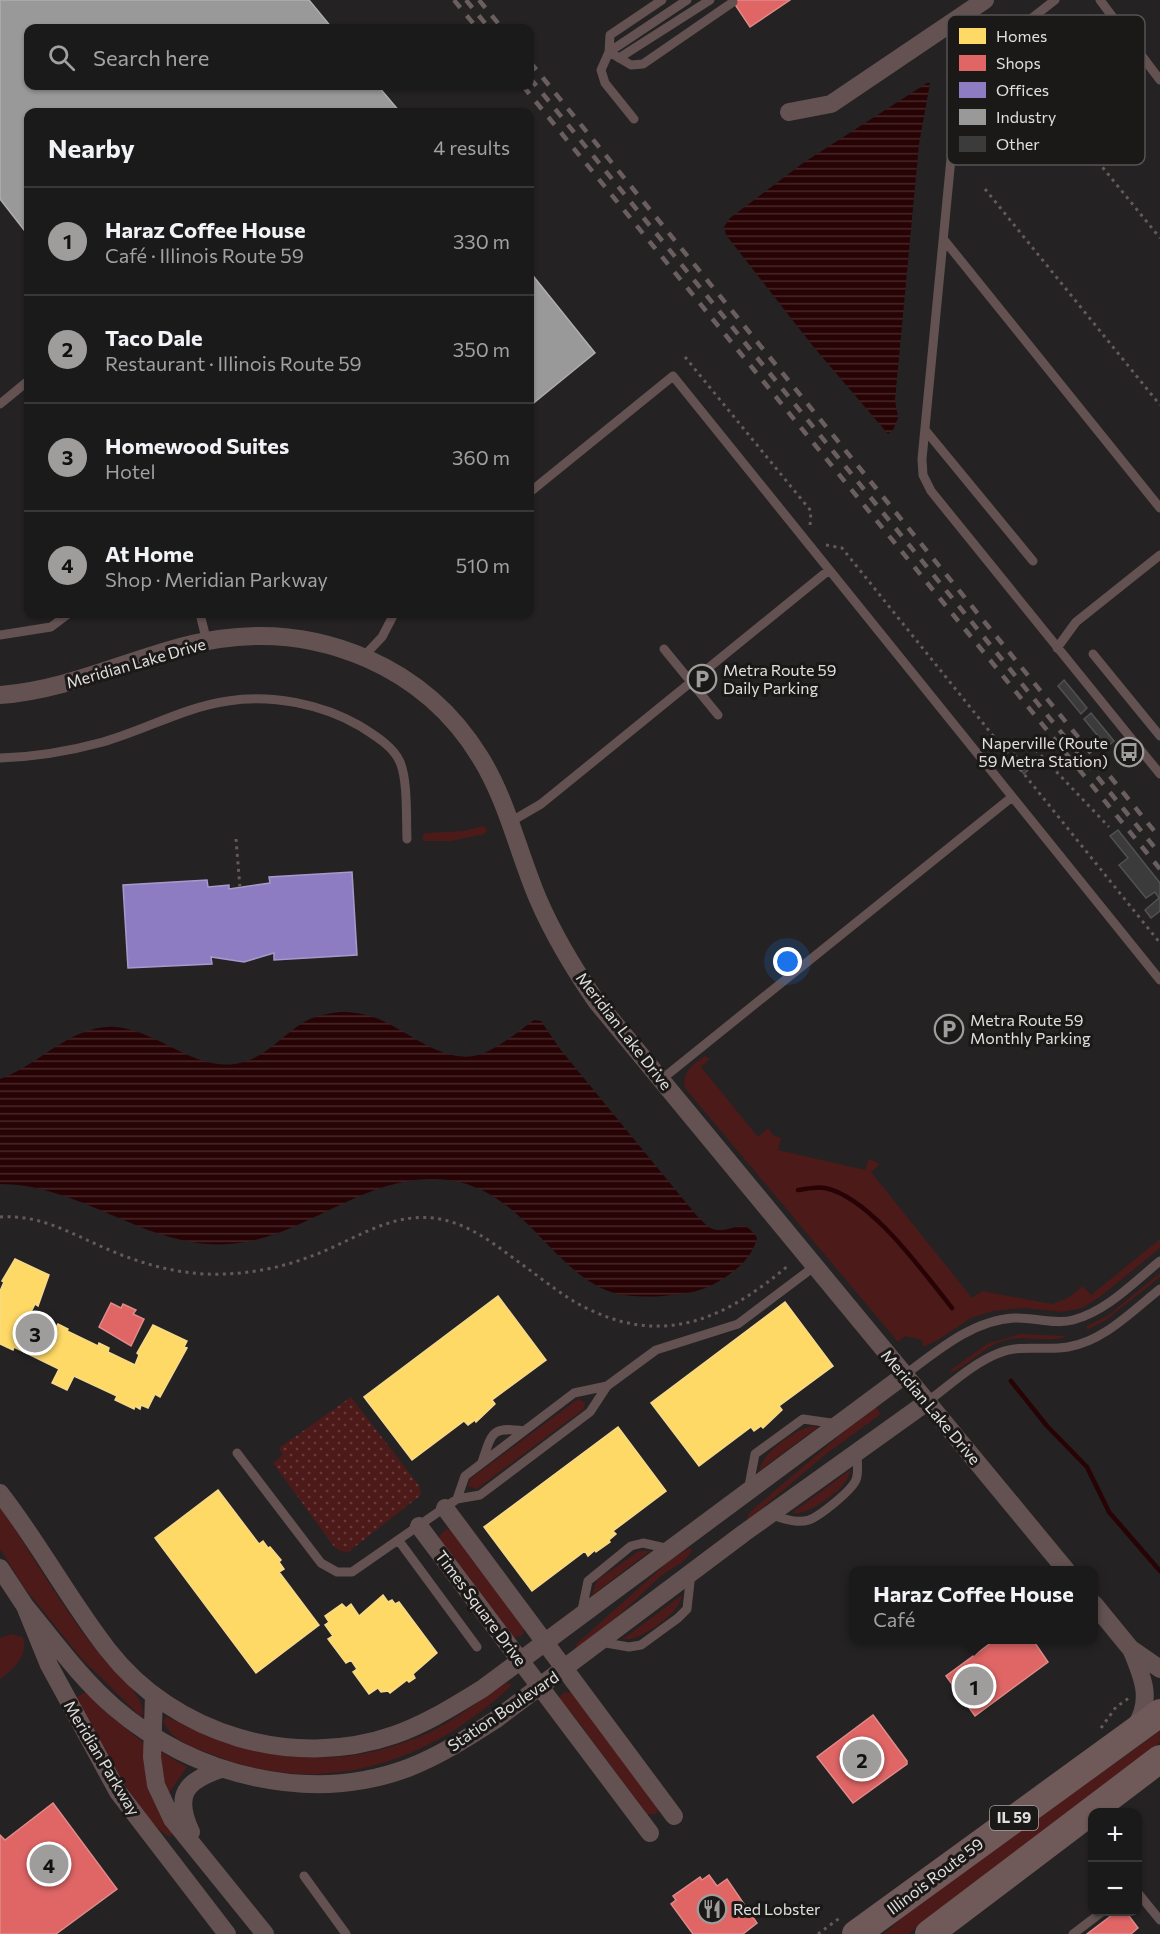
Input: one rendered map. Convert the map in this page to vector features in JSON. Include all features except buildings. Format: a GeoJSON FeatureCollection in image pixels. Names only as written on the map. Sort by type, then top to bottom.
{"type":"FeatureCollection","features":[{"type":"Feature","properties":{"kind":"main road","name":"Illinois Route 59"},"geometry":{"type":"LineString","coordinates":[[856,1934],[1160,1713]]}},
{"type":"Feature","properties":{"kind":"main road","name":"IL 59"},"geometry":{"type":"LineString","coordinates":[[929,1934],[1160,1759]]}},
{"type":"Feature","properties":{"kind":"street"},"geometry":{"type":"LineString","coordinates":[[962,15],[985,0]]}},
{"type":"Feature","properties":{"kind":"street"},"geometry":{"type":"LineString","coordinates":[[789,112],[831,104],[947,25]]}},
{"type":"Feature","properties":{"kind":"street","name":"Meridian Lake Drive"},"geometry":{"type":"LineString","coordinates":[[0,695],[66,685],[207,642],[246,636],[292,637],[322,642],[364,656],[429,697],[461,730],[480,757],[495,785],[538,898],[574,970],[596,1001],[1063,1566]]}},
{"type":"Feature","properties":{"kind":"street","name":"Station Boulevard"},"geometry":{"type":"LineString","coordinates":[[154,1695],[185,1716],[218,1731],[256,1743],[293,1749],[362,1744],[395,1735],[438,1717],[521,1661],[906,1374]]}},
{"type":"Feature","properties":{"kind":"street","name":"Station Boulevard"},"geometry":{"type":"LineString","coordinates":[[25,1606],[114,1707],[155,1738],[194,1759],[221,1770],[257,1778],[300,1783],[348,1782],[383,1775],[408,1768],[453,1747],[566,1668],[769,1515],[927,1402]]}},
{"type":"Feature","properties":{"kind":"street"},"geometry":{"type":"LineString","coordinates":[[0,1493],[108,1651],[154,1695]]}},
{"type":"Feature","properties":{"kind":"street","name":"Times Square Drive"},"geometry":{"type":"LineString","coordinates":[[451,1503],[546,1642],[674,1816]]}},
{"type":"Feature","properties":{"kind":"street","name":"Times Square Drive"},"geometry":{"type":"LineString","coordinates":[[419,1526],[650,1833]]}},
{"type":"Feature","properties":{"kind":"street","name":"Meridian Parkway"},"geometry":{"type":"LineString","coordinates":[[0,1568],[25,1606],[49,1665],[118,1792],[227,1934]]}},
{"type":"Feature","properties":{"kind":"street"},"geometry":{"type":"LineString","coordinates":[[1098,1609],[1130,1648],[1160,1669]]}},
{"type":"Feature","properties":{"kind":"street"},"geometry":{"type":"LineString","coordinates":[[1130,1648],[1143,1678],[1146,1693],[1143,1715],[1131,1734]]}},
{"type":"Feature","properties":{"kind":"street","name":"Meridian Parkway"},"geometry":{"type":"LineString","coordinates":[[154,1695],[155,1738],[152,1757],[156,1785],[172,1819],[200,1850],[265,1934]]}},
{"type":"Feature","properties":{"kind":"street","name":"Meridian Parkway"},"geometry":{"type":"LineString","coordinates":[[200,1850],[183,1814],[182,1797],[192,1782],[221,1770]]}},
{"type":"Feature","properties":{"kind":"lane"},"geometry":{"type":"LineString","coordinates":[[609,52],[610,34],[662,0]]}},
{"type":"Feature","properties":{"kind":"lane"},"geometry":{"type":"LineString","coordinates":[[634,119],[601,75],[603,62],[609,52],[687,0]]}},
{"type":"Feature","properties":{"kind":"lane"},"geometry":{"type":"LineString","coordinates":[[619,58],[710,0]]}},
{"type":"Feature","properties":{"kind":"lane"},"geometry":{"type":"LineString","coordinates":[[1036,15],[1055,0]]}},
{"type":"Feature","properties":{"kind":"lane"},"geometry":{"type":"LineString","coordinates":[[1100,0],[1111,15]]}},
{"type":"Feature","properties":{"kind":"lane"},"geometry":{"type":"LineString","coordinates":[[609,52],[631,65],[643,64],[733,2]]}},
{"type":"Feature","properties":{"kind":"lane"},"geometry":{"type":"LineString","coordinates":[[1145,60],[1160,80]]}},
{"type":"Feature","properties":{"kind":"lane"},"geometry":{"type":"LineString","coordinates":[[952,165],[922,459],[926,483],[1160,774]]}},
{"type":"Feature","properties":{"kind":"lane"},"geometry":{"type":"LineString","coordinates":[[945,241],[1160,508]]}},
{"type":"Feature","properties":{"kind":"lane"},"geometry":{"type":"LineString","coordinates":[[534,489],[673,376],[1160,980]]}},
{"type":"Feature","properties":{"kind":"lane"},"geometry":{"type":"LineString","coordinates":[[0,404],[24,384]]}},
{"type":"Feature","properties":{"kind":"lane"},"geometry":{"type":"LineString","coordinates":[[926,431],[1033,561]]}},
{"type":"Feature","properties":{"kind":"lane"},"geometry":{"type":"LineString","coordinates":[[1057,648],[1076,622],[1160,555]]}},
{"type":"Feature","properties":{"kind":"lane"},"geometry":{"type":"LineString","coordinates":[[510,822],[541,804],[829,570]]}},
{"type":"Feature","properties":{"kind":"lane"},"geometry":{"type":"LineString","coordinates":[[0,635],[51,627],[63,618]]}},
{"type":"Feature","properties":{"kind":"lane"},"geometry":{"type":"LineString","coordinates":[[201,618],[207,642]]}},
{"type":"Feature","properties":{"kind":"lane"},"geometry":{"type":"LineString","coordinates":[[364,656],[382,637],[392,618]]}},
{"type":"Feature","properties":{"kind":"lane"},"geometry":{"type":"LineString","coordinates":[[664,649],[718,715]]}},
{"type":"Feature","properties":{"kind":"lane"},"geometry":{"type":"LineString","coordinates":[[1093,654],[1160,736]]}},
{"type":"Feature","properties":{"kind":"lane"},"geometry":{"type":"LineString","coordinates":[[0,758],[102,742],[227,701],[249,699],[292,702],[322,710],[357,725],[396,755],[402,774],[407,839]]}},
{"type":"Feature","properties":{"kind":"lane"},"geometry":{"type":"LineString","coordinates":[[662,1079],[1012,797]]}},
{"type":"Feature","properties":{"kind":"lane"},"geometry":{"type":"LineString","coordinates":[[906,1374],[961,1336],[993,1321],[1014,1318],[1071,1321],[1091,1314],[1160,1260]]}},
{"type":"Feature","properties":{"kind":"lane"},"geometry":{"type":"LineString","coordinates":[[237,1453],[321,1563],[338,1572],[352,1572],[451,1503],[480,1495],[590,1412],[607,1386],[656,1350],[738,1324],[815,1266]]}},
{"type":"Feature","properties":{"kind":"lane"},"geometry":{"type":"LineString","coordinates":[[927,1402],[987,1358],[1002,1351],[1018,1348],[1067,1348],[1093,1340],[1114,1327],[1160,1289]]}},
{"type":"Feature","properties":{"kind":"lane"},"geometry":{"type":"LineString","coordinates":[[451,1503],[465,1476],[574,1393],[607,1386]]}},
{"type":"Feature","properties":{"kind":"lane"},"geometry":{"type":"LineString","coordinates":[[747,1494],[755,1454],[803,1419],[838,1424]]}},
{"type":"Feature","properties":{"kind":"lane"},"geometry":{"type":"LineString","coordinates":[[482,1463],[489,1437],[495,1432],[505,1428],[524,1431]]}},
{"type":"Feature","properties":{"kind":"lane"},"geometry":{"type":"LineString","coordinates":[[769,1515],[794,1521],[808,1520],[818,1514],[853,1485],[856,1480],[857,1452]]}},
{"type":"Feature","properties":{"kind":"lane"},"geometry":{"type":"LineString","coordinates":[[399,1541],[477,1647]]}},
{"type":"Feature","properties":{"kind":"lane"},"geometry":{"type":"LineString","coordinates":[[580,1617],[588,1581],[631,1546],[643,1543],[672,1550]]}},
{"type":"Feature","properties":{"kind":"lane"},"geometry":{"type":"LineString","coordinates":[[600,1642],[630,1647],[641,1645],[678,1618],[687,1609],[691,1573]]}},
{"type":"Feature","properties":{"kind":"lane"},"geometry":{"type":"LineString","coordinates":[[304,1876],[346,1934]]}},
{"type":"Feature","properties":{"kind":"lane"},"geometry":{"type":"LineString","coordinates":[[1142,1899],[1160,1920]]}},
{"type":"Feature","properties":{"kind":"lane"},"geometry":{"type":"LineString","coordinates":[[1073,1934],[1096,1916]]}},
{"type":"Feature","properties":{"kind":"path"},"geometry":{"type":"LineString","coordinates":[[1101,165],[1160,238]]}},
{"type":"Feature","properties":{"kind":"path"},"geometry":{"type":"LineString","coordinates":[[985,189],[1160,405]]}},
{"type":"Feature","properties":{"kind":"path"},"geometry":{"type":"LineString","coordinates":[[685,357],[811,511],[810,526],[817,535]]}},
{"type":"Feature","properties":{"kind":"path"},"geometry":{"type":"LineString","coordinates":[[824,544],[842,548],[1160,943]]}},
{"type":"Feature","properties":{"kind":"path"},"geometry":{"type":"LineString","coordinates":[[1004,752],[1018,742],[1030,744],[1108,827]]}},
{"type":"Feature","properties":{"kind":"path"},"geometry":{"type":"LineString","coordinates":[[236,839],[240,888]]}},
{"type":"Feature","properties":{"kind":"path"},"geometry":{"type":"LineString","coordinates":[[0,1217],[24,1217],[47,1222],[137,1261],[159,1268],[205,1274],[271,1268],[310,1257],[396,1220],[434,1218],[457,1223],[477,1232],[556,1288],[595,1312],[646,1326],[677,1325],[703,1320],[724,1312],[759,1290],[789,1265]]}},
{"type":"Feature","properties":{"kind":"shaded area"},"geometry":{"type":"Polygon","coordinates":[[[930,83],[919,144],[895,400],[898,418],[893,430],[888,434],[812,345],[726,235],[724,227],[730,218],[803,163],[930,83]]]}},
{"type":"Feature","properties":{"kind":"shaded area"},"geometry":{"type":"Polygon","coordinates":[[[482,826],[487,828],[485,834],[451,841],[424,841],[422,837],[425,833],[464,831],[482,826]]]}},
{"type":"Feature","properties":{"kind":"shaded area"},"geometry":{"type":"Polygon","coordinates":[[[340,1012],[376,1018],[430,1047],[457,1056],[484,1053],[534,1020],[541,1021],[560,1049],[697,1216],[714,1230],[743,1226],[752,1231],[757,1238],[751,1253],[733,1272],[706,1288],[663,1296],[632,1296],[614,1293],[592,1283],[573,1269],[518,1215],[498,1199],[475,1187],[448,1180],[419,1180],[391,1185],[364,1194],[286,1230],[258,1239],[230,1244],[200,1243],[171,1237],[142,1228],[59,1194],[30,1187],[0,1184],[0,1079],[70,1039],[99,1028],[115,1027],[147,1035],[207,1062],[240,1063],[265,1052],[305,1021],[340,1012]]]}},
{"type":"Feature","properties":{"kind":"shaded area"},"geometry":{"type":"Polygon","coordinates":[[[705,1056],[710,1059],[701,1067],[758,1137],[768,1128],[773,1135],[781,1138],[778,1150],[865,1170],[869,1159],[880,1164],[871,1172],[972,1298],[982,1291],[1052,1304],[1068,1298],[1083,1286],[1091,1295],[1160,1239],[1160,1248],[1101,1296],[1082,1308],[1062,1312],[1024,1308],[993,1311],[971,1318],[923,1347],[922,1340],[905,1336],[898,1342],[685,1088],[686,1073],[705,1056]]]}},
{"type":"Feature","properties":{"kind":"shaded area"},"geometry":{"type":"Polygon","coordinates":[[[1160,1273],[1160,1277],[1106,1320],[1087,1330],[1087,1326],[1107,1316],[1160,1273]]]}},
{"type":"Feature","properties":{"kind":"shaded area"},"geometry":{"type":"Polygon","coordinates":[[[1020,1334],[1066,1336],[1056,1339],[1017,1338],[1002,1341],[950,1373],[952,1369],[987,1344],[1020,1334]]]}},
{"type":"Feature","properties":{"kind":"shaded area"},"geometry":{"type":"Polygon","coordinates":[[[351,1397],[420,1487],[421,1495],[347,1553],[335,1548],[273,1463],[283,1455],[279,1448],[351,1397]]]}},
{"type":"Feature","properties":{"kind":"shaded area"},"geometry":{"type":"Polygon","coordinates":[[[578,1399],[585,1402],[584,1409],[477,1489],[468,1486],[470,1479],[578,1399]]]}},
{"type":"Feature","properties":{"kind":"shaded area"},"geometry":{"type":"Polygon","coordinates":[[[876,1407],[881,1414],[826,1454],[748,1520],[747,1517],[751,1511],[876,1407]]]}},
{"type":"Feature","properties":{"kind":"shaded area"},"geometry":{"type":"Polygon","coordinates":[[[812,1426],[818,1427],[759,1471],[765,1458],[780,1443],[812,1426]]]}},
{"type":"Feature","properties":{"kind":"shaded area"},"geometry":{"type":"Polygon","coordinates":[[[850,1470],[844,1484],[827,1499],[808,1510],[792,1513],[850,1470]]]}},
{"type":"Feature","properties":{"kind":"shaded area"},"geometry":{"type":"Polygon","coordinates":[[[0,1507],[78,1626],[107,1663],[135,1693],[143,1714],[140,1716],[81,1658],[23,1586],[0,1549],[0,1507]]]}},
{"type":"Feature","properties":{"kind":"shaded area"},"geometry":{"type":"Polygon","coordinates":[[[446,1529],[450,1530],[524,1625],[523,1635],[513,1638],[441,1542],[439,1536],[446,1529]]]}},
{"type":"Feature","properties":{"kind":"shaded area"},"geometry":{"type":"Polygon","coordinates":[[[689,1548],[692,1550],[682,1562],[660,1577],[600,1631],[578,1647],[574,1646],[669,1561],[689,1548]]]}},
{"type":"Feature","properties":{"kind":"shaded area"},"geometry":{"type":"Polygon","coordinates":[[[639,1551],[650,1551],[591,1596],[597,1580],[639,1551]]]}},
{"type":"Feature","properties":{"kind":"shaded area"},"geometry":{"type":"Polygon","coordinates":[[[682,1595],[675,1609],[659,1624],[639,1636],[623,1639],[682,1595]]]}},
{"type":"Feature","properties":{"kind":"shaded area"},"geometry":{"type":"Polygon","coordinates":[[[11,1634],[23,1637],[24,1650],[15,1667],[0,1679],[0,1638],[11,1634]]]}},
{"type":"Feature","properties":{"kind":"shaded area"},"geometry":{"type":"Polygon","coordinates":[[[507,1683],[511,1684],[510,1687],[479,1713],[446,1735],[410,1753],[374,1766],[336,1773],[298,1774],[258,1769],[187,1744],[173,1735],[163,1721],[167,1717],[232,1744],[264,1752],[297,1757],[362,1754],[396,1745],[430,1732],[507,1683]]]}},
{"type":"Feature","properties":{"kind":"shaded area"},"geometry":{"type":"Polygon","coordinates":[[[86,1692],[101,1708],[146,1745],[172,1832],[171,1837],[159,1829],[146,1815],[118,1775],[75,1698],[86,1692]]]}},
{"type":"Feature","properties":{"kind":"shaded area"},"geometry":{"type":"Polygon","coordinates":[[[572,1692],[659,1810],[656,1814],[647,1814],[571,1712],[560,1703],[559,1698],[563,1693],[572,1692]]]}},
{"type":"Feature","properties":{"kind":"shaded area"},"geometry":{"type":"Polygon","coordinates":[[[1160,1731],[1160,1742],[908,1934],[884,1934],[914,1907],[1160,1731]]]}},
{"type":"Feature","properties":{"kind":"shaded area"},"geometry":{"type":"Polygon","coordinates":[[[161,1752],[187,1767],[169,1793],[166,1792],[159,1754],[161,1752]]]}},
{"type":"Feature","properties":{"kind":"waterway"},"geometry":{"type":"LineString","coordinates":[[798,1190],[825,1188],[842,1194],[860,1206],[895,1238],[952,1308]]}},
{"type":"Feature","properties":{"kind":"waterway"},"geometry":{"type":"LineString","coordinates":[[1011,1381],[1047,1426],[1087,1467],[1109,1512],[1160,1571]]}},
{"type":"Feature","properties":{"kind":"railway"},"geometry":{"type":"LineString","coordinates":[[454,0],[474,24]]}},
{"type":"Feature","properties":{"kind":"railway"},"geometry":{"type":"LineString","coordinates":[[466,0],[486,24]]}},
{"type":"Feature","properties":{"kind":"railway"},"geometry":{"type":"LineString","coordinates":[[479,0],[499,24]]}},
{"type":"Feature","properties":{"kind":"railway"},"geometry":{"type":"LineString","coordinates":[[534,67],[1160,838]]}},
{"type":"Feature","properties":{"kind":"railway"},"geometry":{"type":"LineString","coordinates":[[534,83],[1160,854]]}},
{"type":"Feature","properties":{"kind":"railway"},"geometry":{"type":"LineString","coordinates":[[526,90],[1160,869]]}},
{"type":"Feature","properties":{"kind":"place","name":"Metra Route 59 Daily Parking"},"geometry":{"type":"Point","coordinates":[702,679]}},
{"type":"Feature","properties":{"kind":"place","name":"Naperville (Route 59 Metra Station)"},"geometry":{"type":"Point","coordinates":[1129,752]}},
{"type":"Feature","properties":{"kind":"place","name":"Metra Route 59 Monthly Parking"},"geometry":{"type":"Point","coordinates":[949,1029]}},
{"type":"Feature","properties":{"kind":"place","name":"Homewood Suites"},"geometry":{"type":"Point","coordinates":[35,1333]}},
{"type":"Feature","properties":{"kind":"place","name":"Haraz Coffee House"},"geometry":{"type":"Point","coordinates":[974,1686]}},
{"type":"Feature","properties":{"kind":"place","name":"Taco Dale"},"geometry":{"type":"Point","coordinates":[862,1759]}},
{"type":"Feature","properties":{"kind":"place","name":"At Home"},"geometry":{"type":"Point","coordinates":[49,1864]}},
{"type":"Feature","properties":{"kind":"place","name":"Red Lobster"},"geometry":{"type":"Point","coordinates":[712,1909]}}]}
